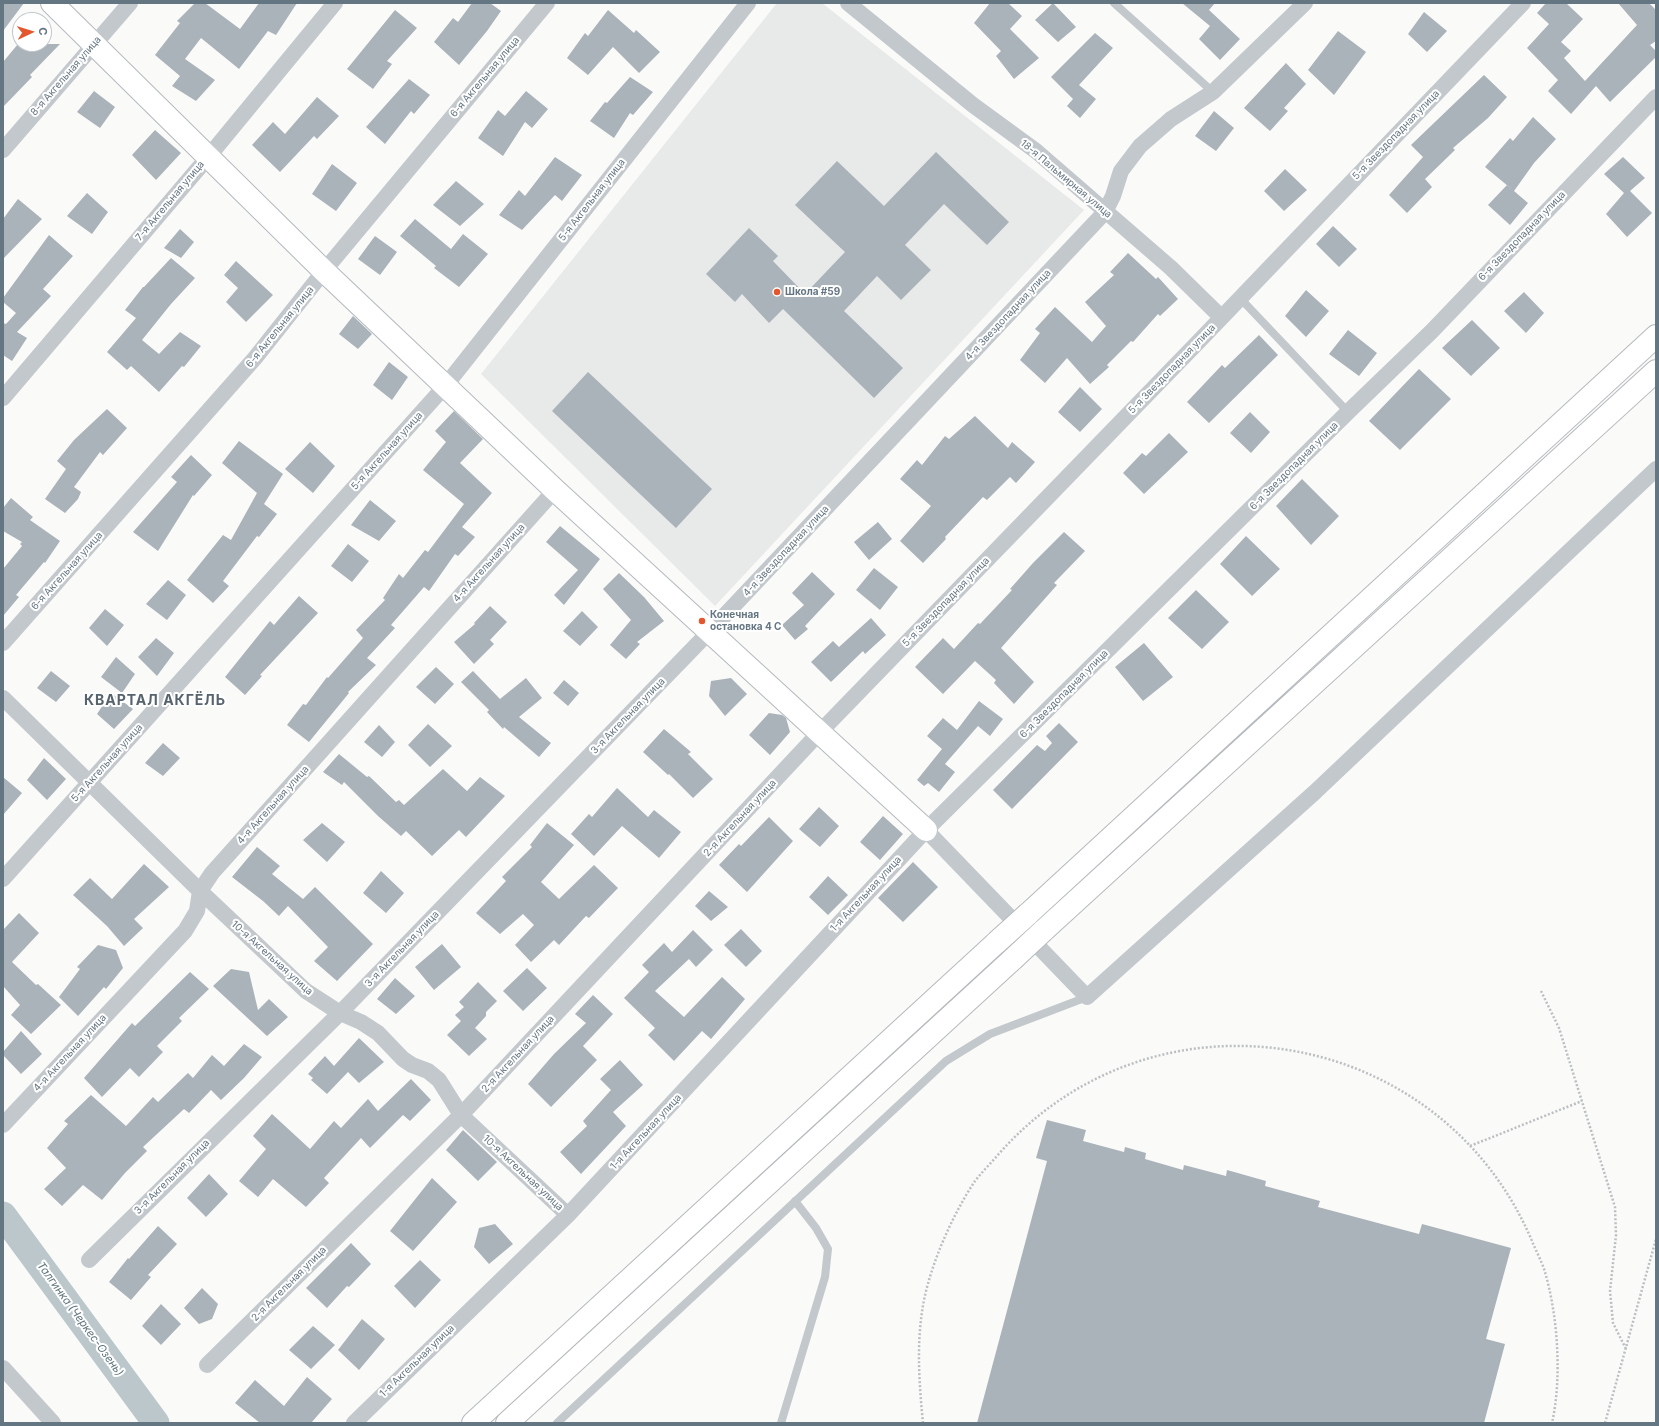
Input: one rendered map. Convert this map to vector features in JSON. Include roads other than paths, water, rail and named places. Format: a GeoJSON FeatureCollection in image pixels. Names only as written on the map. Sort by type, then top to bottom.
{"type":"FeatureCollection","features":[{"type":"Feature","properties":{"kind":"main road"},"geometry":{"type":"LineString","coordinates":[[52,3],[209,156],[324,271],[446,385],[555,490],[926,830]]}},
{"type":"Feature","properties":{"kind":"main road"},"geometry":{"type":"LineString","coordinates":[[473,1423],[1656,336]]}},
{"type":"Feature","properties":{"kind":"main road"},"geometry":{"type":"LineString","coordinates":[[507,1423],[1656,371]]}},
{"type":"Feature","properties":{"kind":"street","name":"8-я Акгельная улица"},"geometry":{"type":"LineString","coordinates":[[3,150],[130,3]]}},
{"type":"Feature","properties":{"kind":"street","name":"7-я Акгельная улица"},"geometry":{"type":"LineString","coordinates":[[3,398],[209,156],[335,3]]}},
{"type":"Feature","properties":{"kind":"street","name":"6-я Акгельная улица"},"geometry":{"type":"LineString","coordinates":[[3,643],[255,358],[324,271],[547,3]]}},
{"type":"Feature","properties":{"kind":"street","name":"5-я Акгельная улица"},"geometry":{"type":"LineString","coordinates":[[3,879],[446,385],[748,3]]}},
{"type":"Feature","properties":{"kind":"street","name":"18-я Пальмирная улица"},"geometry":{"type":"LineString","coordinates":[[848,3],[973,105],[1036,151],[1171,268],[1221,318]]}},
{"type":"Feature","properties":{"kind":"street","name":"4-я Звездопадная улица"},"geometry":{"type":"LineString","coordinates":[[709,632],[1105,212],[1113,196],[1121,171],[1140,146],[1171,119],[1213,92],[1305,3]]}},
{"type":"Feature","properties":{"kind":"street","name":"5-я Звездопадная улица"},"geometry":{"type":"LineString","coordinates":[[819,733],[1221,318],[1523,3]]}},
{"type":"Feature","properties":{"kind":"street","name":"6-я Звездопадная улица"},"geometry":{"type":"LineString","coordinates":[[926,830],[1348,412],[1432,331],[1656,97]]}},
{"type":"Feature","properties":{"kind":"street"},"geometry":{"type":"LineString","coordinates":[[926,830],[1087,997],[1315,792],[1656,469]]}},
{"type":"Feature","properties":{"kind":"street","name":"4-я Акгельная улица"},"geometry":{"type":"LineString","coordinates":[[3,1125],[185,931],[197,911],[200,891],[230,853],[555,490]]}},
{"type":"Feature","properties":{"kind":"street","name":"3-я Акгельная улица"},"geometry":{"type":"LineString","coordinates":[[89,1260],[340,1013],[709,632]]}},
{"type":"Feature","properties":{"kind":"street","name":"10-я Акгельная улица"},"geometry":{"type":"LineString","coordinates":[[3,698],[200,891],[306,991],[340,1013],[361,1022],[378,1033],[403,1059],[412,1065],[428,1071],[439,1080],[461,1115],[568,1215]]}},
{"type":"Feature","properties":{"kind":"street","name":"2-я Акгельная улица"},"geometry":{"type":"LineString","coordinates":[[207,1365],[461,1115],[819,733]]}},
{"type":"Feature","properties":{"kind":"street","name":"1-я Акгельная улица"},"geometry":{"type":"LineString","coordinates":[[354,1423],[568,1215],[926,830]]}},
{"type":"Feature","properties":{"kind":"street"},"geometry":{"type":"LineString","coordinates":[[3,1368],[53,1423]]}},
{"type":"Feature","properties":{"kind":"lane"},"geometry":{"type":"LineString","coordinates":[[1114,3],[1213,92]]}},
{"type":"Feature","properties":{"kind":"lane"},"geometry":{"type":"LineString","coordinates":[[1240,298],[1348,412]]}},
{"type":"Feature","properties":{"kind":"lane"},"geometry":{"type":"LineString","coordinates":[[557,1423],[946,1061],[990,1034],[1087,997]]}},
{"type":"Feature","properties":{"kind":"lane"},"geometry":{"type":"LineString","coordinates":[[781,1423],[824,1277],[828,1249],[816,1228],[795,1201]]}},
{"type":"Feature","properties":{"kind":"waterway","name":"Талгинка (Черкес-Озень)"},"geometry":{"type":"LineString","coordinates":[[3,1215],[156,1423]]}},
{"type":"Feature","properties":{"kind":"place","name":"Школа #59"},"geometry":{"type":"Point","coordinates":[777,292]}},
{"type":"Feature","properties":{"kind":"place","name":"Конечная остановка 4 С"},"geometry":{"type":"Point","coordinates":[702,621]}},
{"type":"Feature","properties":{"kind":"district","name":"КВАРТАЛ АКГЁЛЬ"},"geometry":{"type":"Point","coordinates":[155,701]}}]}
